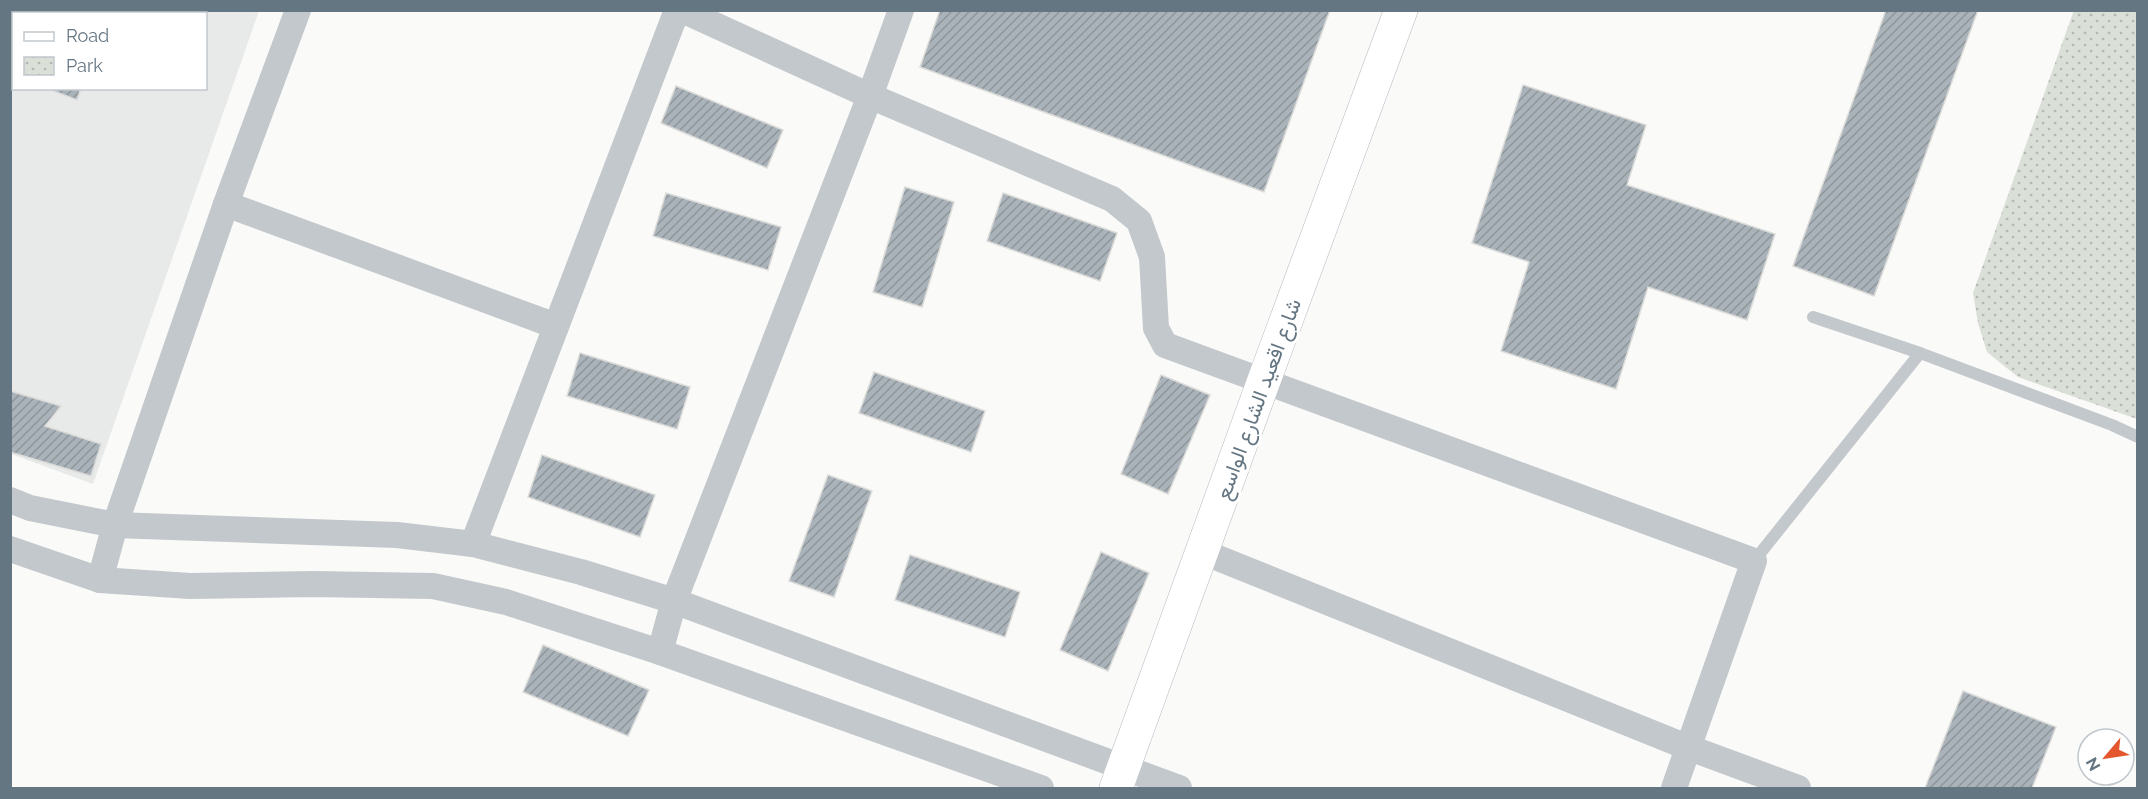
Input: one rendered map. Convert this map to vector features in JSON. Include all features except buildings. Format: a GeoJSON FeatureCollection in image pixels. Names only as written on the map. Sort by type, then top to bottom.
{"type":"FeatureCollection","features":[{"type":"Feature","properties":{"kind":"street"},"geometry":{"type":"LineString","coordinates":[[100,580],[115,525],[226,204],[298,10]]}},
{"type":"Feature","properties":{"kind":"street"},"geometry":{"type":"LineString","coordinates":[[473,544],[677,10]]}},
{"type":"Feature","properties":{"kind":"street"},"geometry":{"type":"LineString","coordinates":[[682,10],[870,96],[1112,198],[1139,221],[1152,256],[1156,328],[1165,345],[1263,383],[1754,561],[1674,789]]}},
{"type":"Feature","properties":{"kind":"street"},"geometry":{"type":"LineString","coordinates":[[660,652],[674,601],[870,96],[901,10]]}},
{"type":"Feature","properties":{"kind":"street","name":"شارع اقعيد الشارع الواسع"},"geometry":{"type":"LineString","coordinates":[[1120,778],[1401,10]]}},
{"type":"Feature","properties":{"kind":"street"},"geometry":{"type":"LineString","coordinates":[[226,204],[556,326]]}},
{"type":"Feature","properties":{"kind":"street"},"geometry":{"type":"LineString","coordinates":[[10,500],[30,508],[115,525],[397,535],[473,544],[581,572],[674,601],[1120,778],[1179,789]]}},
{"type":"Feature","properties":{"kind":"street"},"geometry":{"type":"LineString","coordinates":[[10,549],[100,580],[190,586],[313,584],[433,586],[506,602],[660,652],[1041,789]]}},
{"type":"Feature","properties":{"kind":"street"},"geometry":{"type":"LineString","coordinates":[[1203,552],[1687,747],[1798,789]]}},
{"type":"Feature","properties":{"kind":"lane"},"geometry":{"type":"LineString","coordinates":[[1813,316],[1920,353],[2138,436]]}},
{"type":"Feature","properties":{"kind":"lane"},"geometry":{"type":"LineString","coordinates":[[1754,561],[1920,353]]}},
{"type":"Feature","properties":{"kind":"shaded area"},"geometry":{"type":"Polygon","coordinates":[[[10,11],[259,11],[93,484],[11,454],[10,11]]]}},
{"type":"Feature","properties":{"kind":"green space"},"geometry":{"type":"Polygon","coordinates":[[[2074,10],[2137,11],[2137,419],[2018,377],[1987,352],[1978,323],[1973,293],[2074,10]]]}}]}
